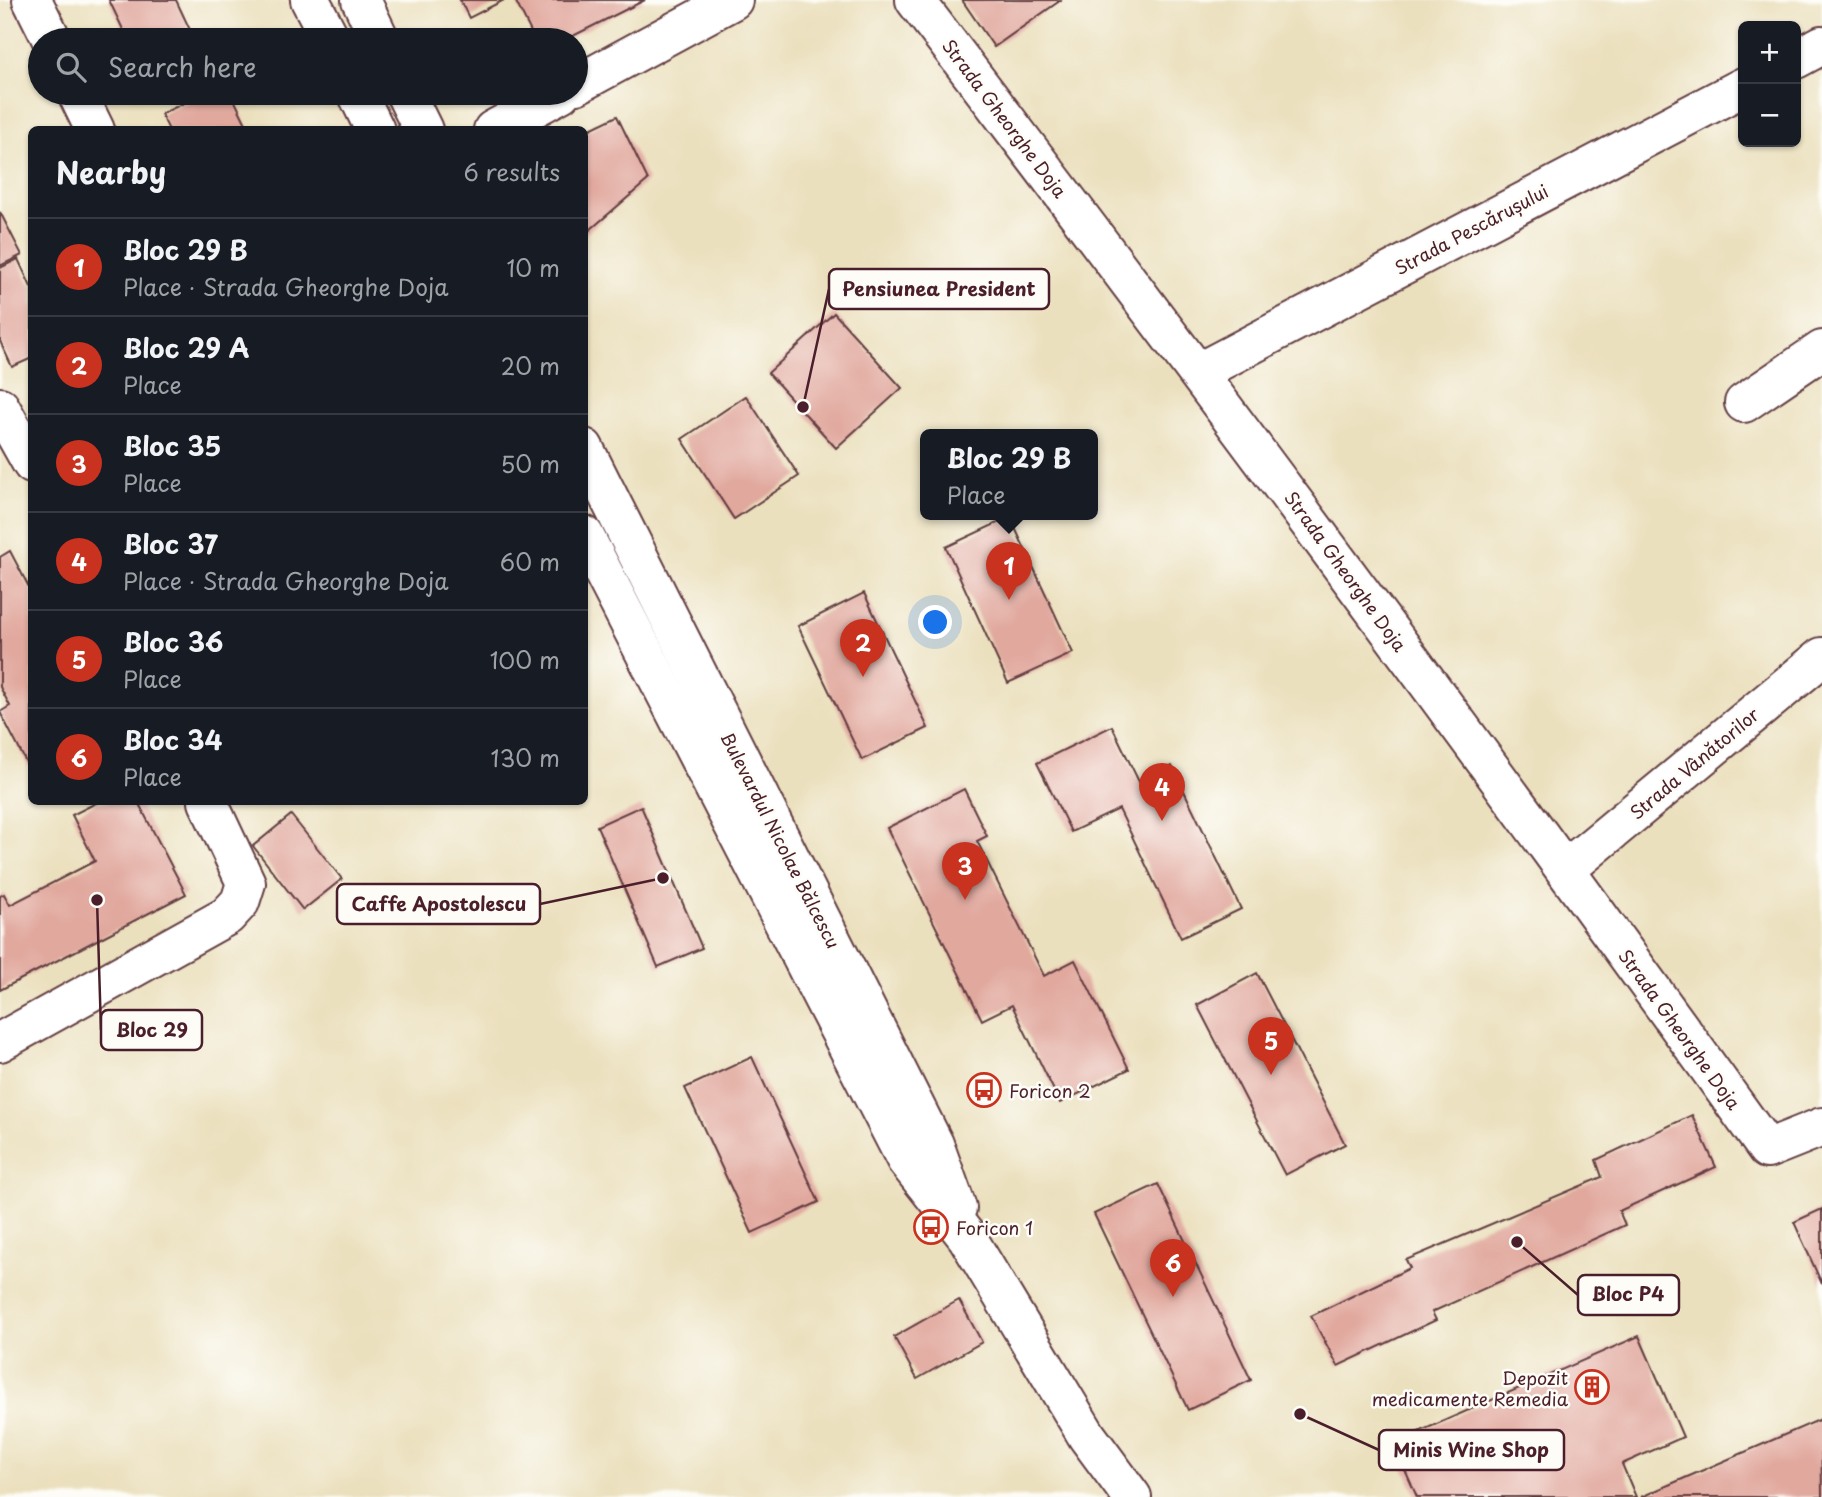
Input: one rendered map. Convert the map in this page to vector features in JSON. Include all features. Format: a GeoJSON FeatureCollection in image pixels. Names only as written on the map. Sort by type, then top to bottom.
{"type":"FeatureCollection","features":[{"type":"Feature","properties":{"kind":"street"},"geometry":{"type":"LineString","coordinates":[[32,0],[46,28]]}},
{"type":"Feature","properties":{"kind":"street"},"geometry":{"type":"LineString","coordinates":[[310,0],[325,28]]}},
{"type":"Feature","properties":{"kind":"street"},"geometry":{"type":"LineString","coordinates":[[361,0],[374,28]]}},
{"type":"Feature","properties":{"kind":"street"},"geometry":{"type":"LineString","coordinates":[[588,79],[733,0]]}},
{"type":"Feature","properties":{"kind":"street","name":"Strada Gheorghe Doja"},"geometry":{"type":"LineString","coordinates":[[915,0],[1199,372],[1566,869],[1767,1149],[1822,1127]]}},
{"type":"Feature","properties":{"kind":"street"},"geometry":{"type":"LineString","coordinates":[[1801,56],[1822,45]]}},
{"type":"Feature","properties":{"kind":"street","name":"Strada Pescărușului"},"geometry":{"type":"LineString","coordinates":[[1199,372],[1738,90]]}},
{"type":"Feature","properties":{"kind":"street"},"geometry":{"type":"LineString","coordinates":[[83,105],[92,126]]}},
{"type":"Feature","properties":{"kind":"street"},"geometry":{"type":"LineString","coordinates":[[363,105],[374,126]]}},
{"type":"Feature","properties":{"kind":"street"},"geometry":{"type":"LineString","coordinates":[[411,105],[421,126]]}},
{"type":"Feature","properties":{"kind":"street"},"geometry":{"type":"LineString","coordinates":[[500,126],[539,105]]}},
{"type":"Feature","properties":{"kind":"street"},"geometry":{"type":"LineString","coordinates":[[1744,403],[1822,351]]}},
{"type":"Feature","properties":{"kind":"street","name":"Bulevardul Nicolae Bălcescu"},"geometry":{"type":"LineString","coordinates":[[588,456],[934,1144],[967,1237]]}},
{"type":"Feature","properties":{"kind":"street","name":"Bulevardul Nicolae Bălcescu"},"geometry":{"type":"LineString","coordinates":[[588,543],[906,1160],[967,1237],[1087,1436],[1132,1497]]}},
{"type":"Feature","properties":{"kind":"street","name":"Strada Vânătorilor"},"geometry":{"type":"LineString","coordinates":[[1566,869],[1822,657]]}},
{"type":"Feature","properties":{"kind":"street"},"geometry":{"type":"LineString","coordinates":[[0,1042],[227,916],[240,902],[246,883],[209,805]]}},
{"type":"Feature","properties":{"kind":"building"},"geometry":{"type":"Polygon","coordinates":[[[109,0],[176,0],[189,28],[122,28],[109,0]]]}},
{"type":"Feature","properties":{"kind":"building"},"geometry":{"type":"Polygon","coordinates":[[[460,0],[504,0],[469,18],[460,0]]]}},
{"type":"Feature","properties":{"kind":"building"},"geometry":{"type":"Polygon","coordinates":[[[515,0],[645,0],[588,28],[529,28],[515,0]]]}},
{"type":"Feature","properties":{"kind":"building"},"geometry":{"type":"Polygon","coordinates":[[[962,0],[1061,0],[994,47],[962,0]]]}},
{"type":"Feature","properties":{"kind":"building"},"geometry":{"type":"Polygon","coordinates":[[[180,105],[237,105],[247,126],[167,126],[161,114],[180,105]]]}},
{"type":"Feature","properties":{"kind":"building"},"geometry":{"type":"Polygon","coordinates":[[[617,116],[648,180],[588,232],[588,130],[617,116]]]}},
{"type":"Feature","properties":{"kind":"building"},"geometry":{"type":"Polygon","coordinates":[[[0,212],[22,255],[0,266],[0,212]]]}},
{"type":"Feature","properties":{"kind":"building"},"geometry":{"type":"Polygon","coordinates":[[[18,259],[28,280],[28,360],[12,367],[0,341],[0,268],[18,259]]]}},
{"type":"Feature","properties":{"kind":"building"},"geometry":{"type":"Polygon","coordinates":[[[834,313],[902,388],[836,448],[768,373],[834,313]]]}},
{"type":"Feature","properties":{"kind":"building"},"geometry":{"type":"Polygon","coordinates":[[[746,396],[799,476],[734,519],[682,439],[746,396]]]}},
{"type":"Feature","properties":{"kind":"building"},"geometry":{"type":"Polygon","coordinates":[[[1004,520],[1011,520],[1073,653],[1008,683],[946,547],[1004,520]]]}},
{"type":"Feature","properties":{"kind":"building"},"geometry":{"type":"Polygon","coordinates":[[[10,551],[28,585],[28,766],[0,712],[10,706],[0,687],[0,557],[10,551]]]}},
{"type":"Feature","properties":{"kind":"building"},"geometry":{"type":"Polygon","coordinates":[[[864,593],[928,728],[862,760],[798,626],[864,593]]]}},
{"type":"Feature","properties":{"kind":"building"},"geometry":{"type":"Polygon","coordinates":[[[1112,726],[1139,782],[1172,766],[1241,909],[1181,938],[1119,809],[1071,832],[1037,763],[1112,726]]]}},
{"type":"Feature","properties":{"kind":"building"},"geometry":{"type":"Polygon","coordinates":[[[964,789],[987,836],[977,841],[1044,976],[1075,960],[1129,1069],[1060,1103],[1012,1005],[982,1020],[887,828],[964,789]]]}},
{"type":"Feature","properties":{"kind":"building"},"geometry":{"type":"Polygon","coordinates":[[[92,805],[140,805],[186,894],[0,990],[0,896],[4,894],[10,905],[95,861],[72,815],[92,805]]]}},
{"type":"Feature","properties":{"kind":"building"},"geometry":{"type":"Polygon","coordinates":[[[641,806],[702,948],[658,967],[597,826],[641,806]]]}},
{"type":"Feature","properties":{"kind":"building"},"geometry":{"type":"Polygon","coordinates":[[[291,815],[342,879],[303,910],[253,846],[291,815]]]}},
{"type":"Feature","properties":{"kind":"building"},"geometry":{"type":"Polygon","coordinates":[[[1257,973],[1345,1144],[1285,1175],[1197,1005],[1257,973]]]}},
{"type":"Feature","properties":{"kind":"building"},"geometry":{"type":"Polygon","coordinates":[[[752,1057],[819,1202],[752,1233],[685,1088],[752,1057]]]}},
{"type":"Feature","properties":{"kind":"building"},"geometry":{"type":"Polygon","coordinates":[[[1692,1115],[1716,1167],[1619,1211],[1625,1225],[1432,1312],[1436,1320],[1338,1366],[1311,1316],[1410,1268],[1406,1260],[1602,1177],[1596,1160],[1692,1115]]]}},
{"type":"Feature","properties":{"kind":"building"},"geometry":{"type":"Polygon","coordinates":[[[1158,1184],[1251,1380],[1188,1410],[1094,1214],[1158,1184]]]}},
{"type":"Feature","properties":{"kind":"building"},"geometry":{"type":"Polygon","coordinates":[[[1822,1209],[1822,1284],[1794,1222],[1822,1209]]]}},
{"type":"Feature","properties":{"kind":"building"},"geometry":{"type":"Polygon","coordinates":[[[959,1300],[982,1342],[917,1379],[894,1337],[959,1300]]]}},
{"type":"Feature","properties":{"kind":"building","name":"Depozit medicamente Remedia"},"geometry":{"type":"Polygon","coordinates":[[[1639,1336],[1683,1437],[1622,1464],[1636,1497],[1417,1497],[1393,1443],[1639,1336]]]}},
{"type":"Feature","properties":{"kind":"building"},"geometry":{"type":"Polygon","coordinates":[[[1821,1419],[1822,1497],[1641,1497],[1821,1419]]]}},
{"type":"Feature","properties":{"kind":"place","name":"Pensiunea President"},"geometry":{"type":"Point","coordinates":[803,407]}},
{"type":"Feature","properties":{"kind":"place","name":"Bloc 29 B"},"geometry":{"type":"Point","coordinates":[1009,600]}},
{"type":"Feature","properties":{"kind":"place","name":"Bloc 29 A"},"geometry":{"type":"Point","coordinates":[863,677]}},
{"type":"Feature","properties":{"kind":"place","name":"Bloc 37"},"geometry":{"type":"Point","coordinates":[1162,821]}},
{"type":"Feature","properties":{"kind":"place","name":"Caffe Apostolescu"},"geometry":{"type":"Point","coordinates":[663,878]}},
{"type":"Feature","properties":{"kind":"place","name":"Bloc 29"},"geometry":{"type":"Point","coordinates":[97,900]}},
{"type":"Feature","properties":{"kind":"place","name":"Bloc 35"},"geometry":{"type":"Point","coordinates":[965,900]}},
{"type":"Feature","properties":{"kind":"place","name":"Bloc 36"},"geometry":{"type":"Point","coordinates":[1271,1075]}},
{"type":"Feature","properties":{"kind":"place","name":"Foricon 2"},"geometry":{"type":"Point","coordinates":[984,1090]}},
{"type":"Feature","properties":{"kind":"place","name":"Foricon 1"},"geometry":{"type":"Point","coordinates":[931,1227]}},
{"type":"Feature","properties":{"kind":"place","name":"Bloc P4"},"geometry":{"type":"Point","coordinates":[1517,1242]}},
{"type":"Feature","properties":{"kind":"place","name":"Bloc 34"},"geometry":{"type":"Point","coordinates":[1173,1297]}},
{"type":"Feature","properties":{"kind":"place","name":"Depozit medicamente Remedia"},"geometry":{"type":"Point","coordinates":[1592,1387]}},
{"type":"Feature","properties":{"kind":"place","name":"Minis Wine Shop"},"geometry":{"type":"Point","coordinates":[1300,1414]}}]}
